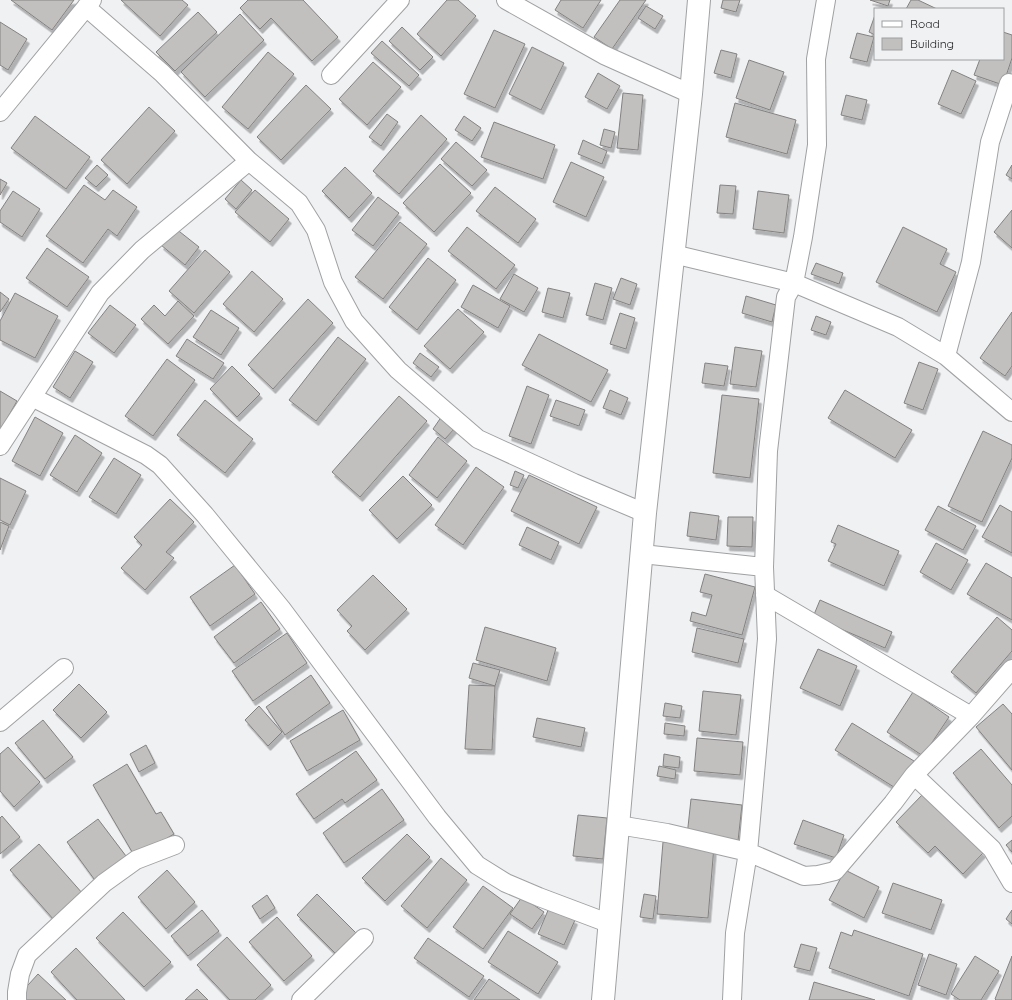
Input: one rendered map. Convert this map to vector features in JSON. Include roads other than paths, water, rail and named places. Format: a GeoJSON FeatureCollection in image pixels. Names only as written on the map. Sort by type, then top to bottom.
{"type":"FeatureCollection","features":[{"type":"Feature","properties":{"kind":"main road"},"geometry":{"type":"LineString","coordinates":[[605,1000],[608,923],[642,554],[644,513],[691,94],[699,0]]}},
{"type":"Feature","properties":{"kind":"street"},"geometry":{"type":"LineString","coordinates":[[331,75],[400,0]]}},
{"type":"Feature","properties":{"kind":"street"},"geometry":{"type":"LineString","coordinates":[[506,0],[604,55],[691,94]]}},
{"type":"Feature","properties":{"kind":"street"},"geometry":{"type":"LineString","coordinates":[[732,1000],[735,933],[748,852],[767,639],[764,567],[768,451],[786,297],[794,283],[803,237],[817,146],[816,59],[826,0]]}},
{"type":"Feature","properties":{"kind":"street"},"geometry":{"type":"LineString","coordinates":[[0,112],[89,3],[162,73],[249,161],[299,203],[316,230],[333,282],[354,321],[398,370],[478,439],[644,513]]}},
{"type":"Feature","properties":{"kind":"street"},"geometry":{"type":"LineString","coordinates":[[946,356],[971,262],[990,142],[1009,83]]}},
{"type":"Feature","properties":{"kind":"street"},"geometry":{"type":"LineString","coordinates":[[0,446],[100,293],[142,250],[249,161]]}},
{"type":"Feature","properties":{"kind":"street"},"geometry":{"type":"LineString","coordinates":[[673,254],[794,283],[898,327],[946,356],[1012,412]]}},
{"type":"Feature","properties":{"kind":"street"},"geometry":{"type":"LineString","coordinates":[[32,397],[146,456],[160,465],[204,515],[281,608],[437,817],[477,865],[506,883],[608,923]]}},
{"type":"Feature","properties":{"kind":"street"},"geometry":{"type":"LineString","coordinates":[[642,554],[764,567]]}},
{"type":"Feature","properties":{"kind":"street"},"geometry":{"type":"LineString","coordinates":[[765,595],[970,716]]}},
{"type":"Feature","properties":{"kind":"street"},"geometry":{"type":"LineString","coordinates":[[0,722],[64,668]]}},
{"type":"Feature","properties":{"kind":"street"},"geometry":{"type":"LineString","coordinates":[[618,825],[667,833],[748,852],[804,876],[818,875],[835,871],[893,803],[914,775],[1012,669]]}},
{"type":"Feature","properties":{"kind":"street"},"geometry":{"type":"LineString","coordinates":[[914,775],[992,849],[1012,883]]}},
{"type":"Feature","properties":{"kind":"street"},"geometry":{"type":"LineString","coordinates":[[17,1000],[20,974],[27,955],[104,883],[136,860],[175,845]]}},
{"type":"Feature","properties":{"kind":"street"},"geometry":{"type":"LineString","coordinates":[[301,1000],[364,938]]}}]}
